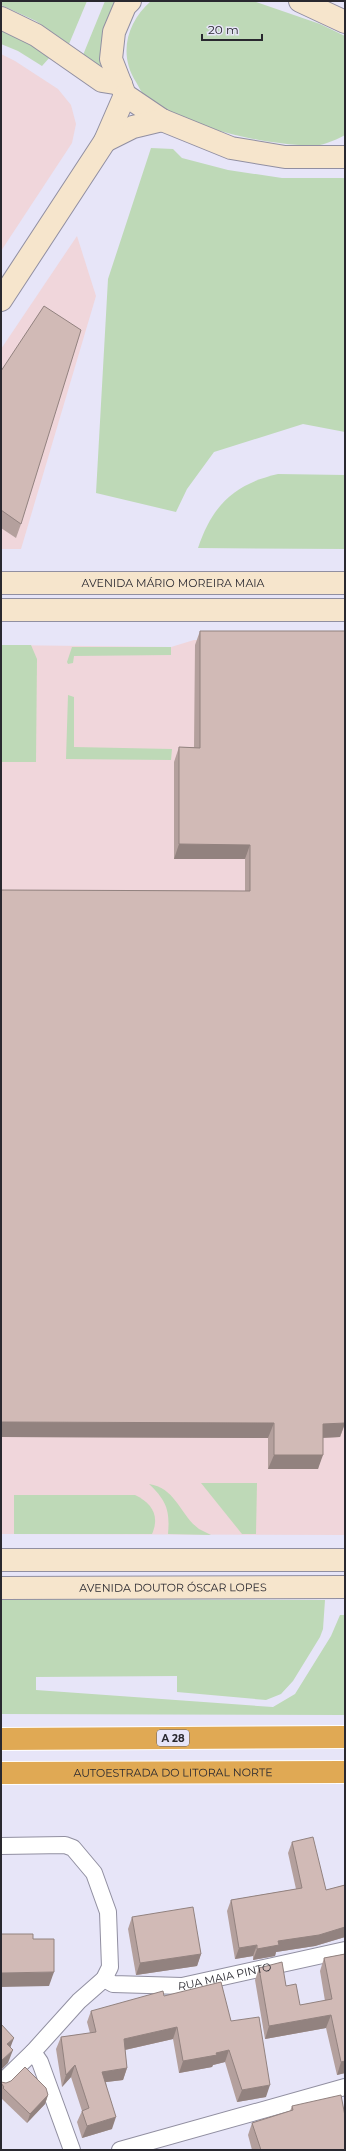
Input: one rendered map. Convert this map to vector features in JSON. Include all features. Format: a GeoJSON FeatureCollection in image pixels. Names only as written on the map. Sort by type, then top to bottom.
{"type":"FeatureCollection","features":[{"type":"Feature","properties":{"kind":"highway","name":"A 28"},"geometry":{"type":"LineString","coordinates":[[1,1739],[345,1737]]}},
{"type":"Feature","properties":{"kind":"highway","name":"AUTOESTRADA DO LITORAL NORTE"},"geometry":{"type":"LineString","coordinates":[[1,1773],[345,1772]]}},
{"type":"Feature","properties":{"kind":"main road"},"geometry":{"type":"LineString","coordinates":[[1,300],[105,141],[123,89],[111,59],[114,32],[125,6],[130,1]]}},
{"type":"Feature","properties":{"kind":"main road"},"geometry":{"type":"LineString","coordinates":[[300,1],[338,13]]}},
{"type":"Feature","properties":{"kind":"main road"},"geometry":{"type":"LineString","coordinates":[[1,18],[36,35],[102,81],[123,89],[162,120],[231,148],[285,157],[341,154]]}},
{"type":"Feature","properties":{"kind":"main road"},"geometry":{"type":"LineString","coordinates":[[105,141],[133,127],[162,120]]}},
{"type":"Feature","properties":{"kind":"main road","name":"AVENIDA MÁRIO MOREIRA MAIA"},"geometry":{"type":"LineString","coordinates":[[1,583],[345,583]]}},
{"type":"Feature","properties":{"kind":"main road"},"geometry":{"type":"LineString","coordinates":[[1,610],[345,610]]}},
{"type":"Feature","properties":{"kind":"main road"},"geometry":{"type":"LineString","coordinates":[[1,1560],[345,1560]]}},
{"type":"Feature","properties":{"kind":"main road","name":"AVENIDA DOUTOR ÓSCAR LOPES"},"geometry":{"type":"LineString","coordinates":[[1,1588],[345,1587]]}},
{"type":"Feature","properties":{"kind":"street"},"geometry":{"type":"LineString","coordinates":[[1,1846],[64,1845],[73,1848],[94,1873],[108,1912],[110,1968],[104,1980],[80,2001],[33,2052],[1,2083]]}},
{"type":"Feature","properties":{"kind":"street","name":"RUA MAIA PINTO"},"geometry":{"type":"LineString","coordinates":[[104,1980],[113,1984],[182,1986],[345,1950]]}},
{"type":"Feature","properties":{"kind":"street"},"geometry":{"type":"LineString","coordinates":[[33,2052],[40,2062],[72,2150]]}},
{"type":"Feature","properties":{"kind":"street"},"geometry":{"type":"LineString","coordinates":[[120,2150],[345,2087]]}},
{"type":"Feature","properties":{"kind":"shaded area"},"geometry":{"type":"Polygon","coordinates":[[[1,54],[15,61],[58,89],[71,105],[76,124],[72,143],[1,251],[1,54]]]}},
{"type":"Feature","properties":{"kind":"shaded area"},"geometry":{"type":"Polygon","coordinates":[[[77,236],[96,296],[21,549],[1,549],[1,349],[77,236]]]}},
{"type":"Feature","properties":{"kind":"shaded area"},"geometry":{"type":"Polygon","coordinates":[[[194,640],[345,641],[345,1535],[1,1534],[1,645],[171,647],[194,640]]]}},
{"type":"Feature","properties":{"kind":"green space"},"geometry":{"type":"Polygon","coordinates":[[[1,1],[87,1],[69,44],[36,21],[1,5],[1,1]]]}},
{"type":"Feature","properties":{"kind":"green space"},"geometry":{"type":"Polygon","coordinates":[[[105,1],[118,1],[112,9],[105,26],[104,53],[107,71],[83,55],[105,1]]]}},
{"type":"Feature","properties":{"kind":"green space"},"geometry":{"type":"Polygon","coordinates":[[[151,1],[253,1],[320,24],[345,36],[345,135],[330,142],[315,146],[281,143],[240,136],[198,124],[161,107],[146,97],[130,71],[127,60],[127,50],[131,28],[143,9],[151,1]]]}},
{"type":"Feature","properties":{"kind":"green space"},"geometry":{"type":"Polygon","coordinates":[[[1,29],[22,39],[50,57],[42,66],[18,51],[1,44],[1,29]]]}},
{"type":"Feature","properties":{"kind":"green space"},"geometry":{"type":"Polygon","coordinates":[[[151,148],[173,149],[182,158],[228,170],[282,178],[345,178],[345,432],[303,424],[214,452],[187,489],[176,512],[96,493],[108,279],[151,148]]]}},
{"type":"Feature","properties":{"kind":"green space"},"geometry":{"type":"Polygon","coordinates":[[[278,474],[345,475],[345,549],[198,548],[210,520],[227,499],[249,484],[278,474]]]}},
{"type":"Feature","properties":{"kind":"green space"},"geometry":{"type":"Polygon","coordinates":[[[1,645],[31,645],[37,659],[36,762],[1,762],[1,645]]]}},
{"type":"Feature","properties":{"kind":"green space"},"geometry":{"type":"Polygon","coordinates":[[[72,647],[171,647],[171,655],[74,656],[73,663],[68,664],[67,662],[72,647]]]}},
{"type":"Feature","properties":{"kind":"green space"},"geometry":{"type":"Polygon","coordinates":[[[68,695],[74,697],[74,747],[172,749],[171,760],[66,759],[68,695]]]}},
{"type":"Feature","properties":{"kind":"green space"},"geometry":{"type":"Polygon","coordinates":[[[201,1483],[257,1483],[256,1534],[242,1534],[201,1483]]]}},
{"type":"Feature","properties":{"kind":"green space"},"geometry":{"type":"Polygon","coordinates":[[[149,1484],[166,1491],[172,1496],[187,1517],[199,1529],[211,1535],[168,1534],[168,1513],[166,1507],[160,1496],[149,1484]]]}},
{"type":"Feature","properties":{"kind":"green space"},"geometry":{"type":"Polygon","coordinates":[[[14,1495],[135,1495],[146,1502],[153,1511],[155,1516],[154,1527],[152,1534],[14,1534],[14,1495]]]}},
{"type":"Feature","properties":{"kind":"green space"},"geometry":{"type":"Polygon","coordinates":[[[1,1599],[325,1600],[323,1629],[320,1637],[293,1681],[281,1694],[266,1700],[177,1692],[177,1676],[36,1677],[36,1690],[273,1707],[295,1694],[331,1636],[340,1615],[345,1615],[345,1715],[1,1714],[1,1599]]]}},
{"type":"Feature","properties":{"kind":"building"},"geometry":{"type":"Polygon","coordinates":[[[44,306],[81,330],[21,524],[1,510],[1,371],[44,306]]]}},
{"type":"Feature","properties":{"kind":"building"},"geometry":{"type":"Polygon","coordinates":[[[200,631],[345,631],[345,1423],[323,1424],[323,1455],[274,1455],[274,1423],[1,1422],[1,890],[250,891],[250,845],[179,844],[179,747],[200,748],[200,631]]]}},
{"type":"Feature","properties":{"kind":"building"},"geometry":{"type":"Polygon","coordinates":[[[313,1837],[326,1890],[345,1885],[345,1927],[319,1935],[278,1941],[279,1945],[257,1949],[257,1945],[239,1948],[231,1900],[302,1888],[292,1842],[313,1837]]]}},
{"type":"Feature","properties":{"kind":"building"},"geometry":{"type":"Polygon","coordinates":[[[193,1907],[201,1954],[140,1963],[132,1917],[193,1907]]]}},
{"type":"Feature","properties":{"kind":"building"},"geometry":{"type":"Polygon","coordinates":[[[1,1934],[33,1934],[33,1939],[54,1939],[54,1972],[1,1973],[1,1934]]]}},
{"type":"Feature","properties":{"kind":"building"},"geometry":{"type":"Polygon","coordinates":[[[345,1954],[345,2061],[341,2062],[331,2015],[269,2026],[259,1968],[282,1962],[286,1986],[296,1984],[300,2005],[332,1999],[324,1958],[345,1954]]]}},
{"type":"Feature","properties":{"kind":"building"},"geometry":{"type":"Polygon","coordinates":[[[221,1982],[231,2021],[259,2017],[270,2085],[242,2090],[229,2050],[216,2053],[217,2055],[183,2061],[177,2027],[124,2039],[127,2068],[102,2072],[116,2117],[87,2126],[82,2111],[89,2108],[75,2065],[66,2075],[61,2037],[96,2032],[91,2011],[163,1991],[164,1996],[221,1982]]]}},
{"type":"Feature","properties":{"kind":"building"},"geometry":{"type":"Polygon","coordinates":[[[1,2024],[14,2038],[7,2044],[13,2050],[1,2061],[1,2024]]]}},
{"type":"Feature","properties":{"kind":"building"},"geometry":{"type":"Polygon","coordinates":[[[25,2067],[46,2088],[48,2095],[30,2114],[3,2088],[4,2087],[1,2083],[11,2081],[25,2067]]]}},
{"type":"Feature","properties":{"kind":"building"},"geometry":{"type":"Polygon","coordinates":[[[341,2095],[345,2116],[345,2150],[261,2150],[252,2123],[293,2110],[292,2106],[341,2095]]]}}]}
